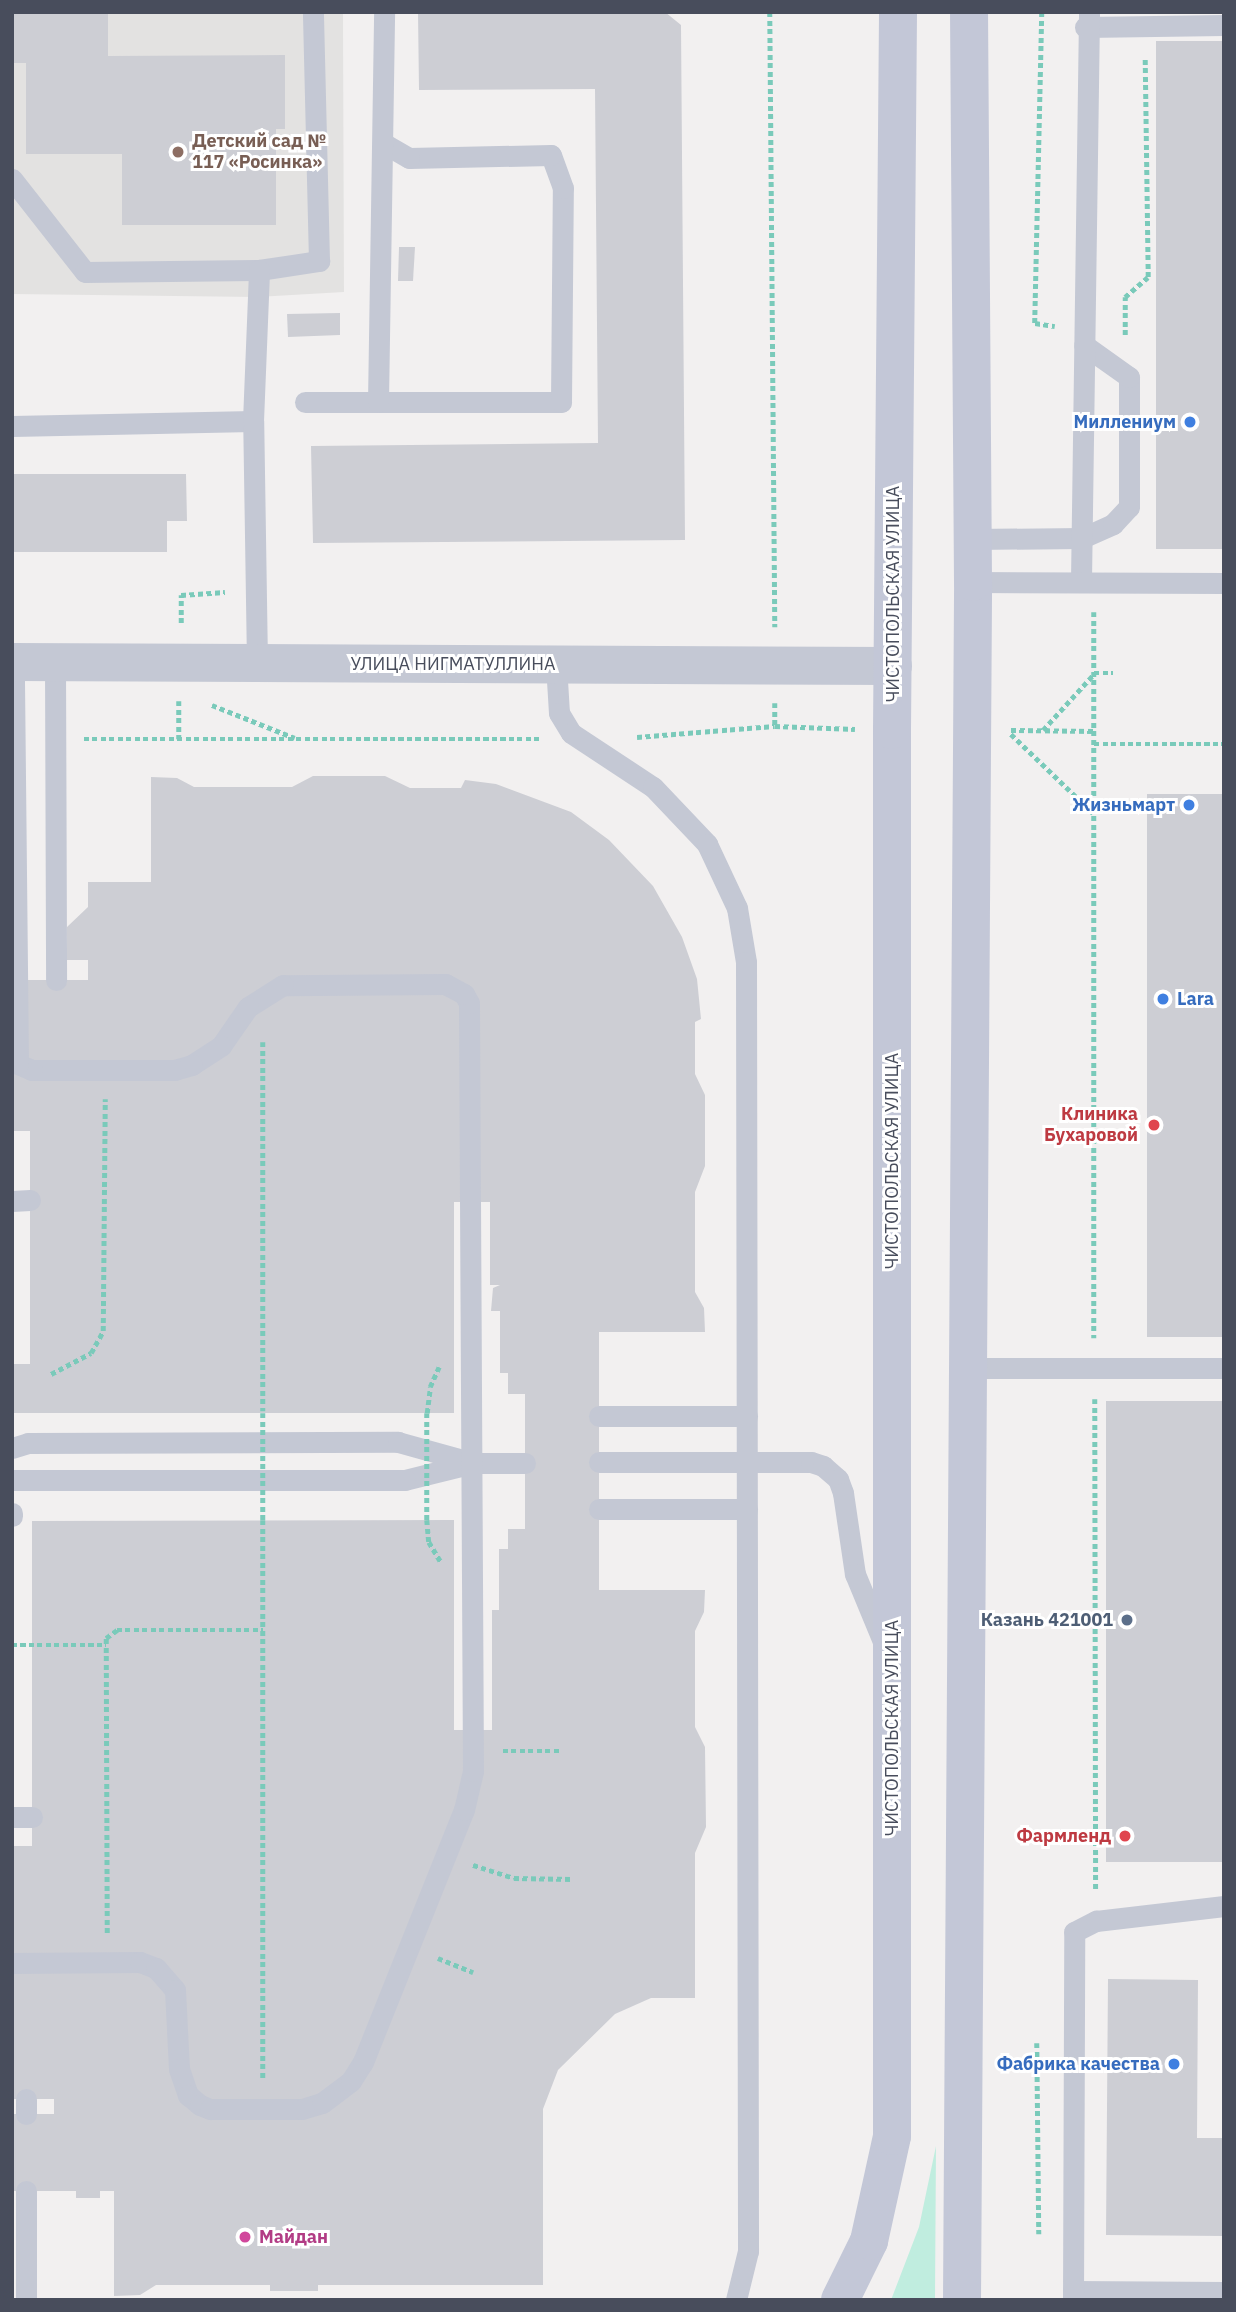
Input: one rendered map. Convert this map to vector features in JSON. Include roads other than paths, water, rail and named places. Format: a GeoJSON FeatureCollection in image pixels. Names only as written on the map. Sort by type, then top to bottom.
{"type":"FeatureCollection","features":[{"type":"Feature","properties":{"kind":"main road","name":"ЧИСТОПОЛЬСКАЯ УЛИЦА"},"geometry":{"type":"LineString","coordinates":[[840,2300],[869,2241],[892,2136],[893,666],[898,12]]}},
{"type":"Feature","properties":{"kind":"main road"},"geometry":{"type":"LineString","coordinates":[[962,2300],[973,582],[969,12]]}},
{"type":"Feature","properties":{"kind":"street","name":"УЛИЦА НИГМАТУЛЛИНА"},"geometry":{"type":"LineString","coordinates":[[13,662],[893,666]]}},
{"type":"Feature","properties":{"kind":"lane"},"geometry":{"type":"LineString","coordinates":[[12,179],[85,272],[259,270],[319,261],[313,12]]}},
{"type":"Feature","properties":{"kind":"lane"},"geometry":{"type":"LineString","coordinates":[[378,402],[385,144],[384,12]]}},
{"type":"Feature","properties":{"kind":"lane"},"geometry":{"type":"LineString","coordinates":[[1081,581],[1087,20],[1136,25],[1224,25]]}},
{"type":"Feature","properties":{"kind":"lane"},"geometry":{"type":"LineString","coordinates":[[305,402],[561,402],[563,188],[551,155],[409,158],[385,144]]}},
{"type":"Feature","properties":{"kind":"lane"},"geometry":{"type":"LineString","coordinates":[[257,663],[253,421],[259,270]]}},
{"type":"Feature","properties":{"kind":"lane"},"geometry":{"type":"LineString","coordinates":[[973,539],[1082,538],[1113,524],[1129,507],[1129,377],[1083,338]]}},
{"type":"Feature","properties":{"kind":"lane"},"geometry":{"type":"LineString","coordinates":[[12,426],[253,421]]}},
{"type":"Feature","properties":{"kind":"lane"},"geometry":{"type":"LineString","coordinates":[[973,582],[1112,580],[1224,583]]}},
{"type":"Feature","properties":{"kind":"lane"},"geometry":{"type":"LineString","coordinates":[[12,1963],[141,1962],[156,1968],[175,1990],[178,2070],[188,2095],[210,2109],[302,2109],[322,2104],[351,2081],[410,1947],[469,1798],[473,1771],[469,1003],[464,994],[445,984],[283,985],[263,995],[221,1046],[192,1065],[175,1070],[32,1070],[18,1064],[15,1056],[13,662]]}},
{"type":"Feature","properties":{"kind":"lane"},"geometry":{"type":"LineString","coordinates":[[55,663],[56,981]]}},
{"type":"Feature","properties":{"kind":"lane"},"geometry":{"type":"LineString","coordinates":[[556,664],[559,713],[576,740],[653,787],[680,810],[707,845],[726,878],[743,933],[747,1416],[748,2251],[736,2300]]}},
{"type":"Feature","properties":{"kind":"lane"},"geometry":{"type":"LineString","coordinates":[[968,1368],[1224,1368]]}},
{"type":"Feature","properties":{"kind":"lane"},"geometry":{"type":"LineString","coordinates":[[599,1416],[747,1416]]}},
{"type":"Feature","properties":{"kind":"lane"},"geometry":{"type":"LineString","coordinates":[[12,1448],[28,1443],[398,1442],[473,1462]]}},
{"type":"Feature","properties":{"kind":"lane"},"geometry":{"type":"LineString","coordinates":[[12,1480],[405,1479],[473,1462],[525,1462]]}},
{"type":"Feature","properties":{"kind":"lane"},"geometry":{"type":"LineString","coordinates":[[599,1462],[811,1462],[838,1479],[855,1574],[892,1661]]}},
{"type":"Feature","properties":{"kind":"lane"},"geometry":{"type":"LineString","coordinates":[[599,1509],[747,1509]]}},
{"type":"Feature","properties":{"kind":"lane"},"geometry":{"type":"LineString","coordinates":[[1224,1906],[1096,1921],[1074,1932],[1073,2295],[1224,2292]]}},
{"type":"Feature","properties":{"kind":"lane"},"geometry":{"type":"LineString","coordinates":[[26,2191],[26,2300]]}},
{"type":"Feature","properties":{"kind":"place","name":"Детский сад № 117 «Росинка»"},"geometry":{"type":"Point","coordinates":[178,152]}},
{"type":"Feature","properties":{"kind":"place","name":"Миллениум"},"geometry":{"type":"Point","coordinates":[1190,422]}},
{"type":"Feature","properties":{"kind":"place","name":"Жизньмарт"},"geometry":{"type":"Point","coordinates":[1189,805]}},
{"type":"Feature","properties":{"kind":"place","name":"Lara"},"geometry":{"type":"Point","coordinates":[1163,999]}},
{"type":"Feature","properties":{"kind":"place","name":"Клиника Бухаровой"},"geometry":{"type":"Point","coordinates":[1154,1125]}},
{"type":"Feature","properties":{"kind":"place","name":"Казань 421001"},"geometry":{"type":"Point","coordinates":[1127,1620]}},
{"type":"Feature","properties":{"kind":"place","name":"Фармленд"},"geometry":{"type":"Point","coordinates":[1125,1836]}},
{"type":"Feature","properties":{"kind":"place","name":"Фабрика качества"},"geometry":{"type":"Point","coordinates":[1174,2064]}},
{"type":"Feature","properties":{"kind":"place","name":"Майдан"},"geometry":{"type":"Point","coordinates":[245,2237]}}]}
